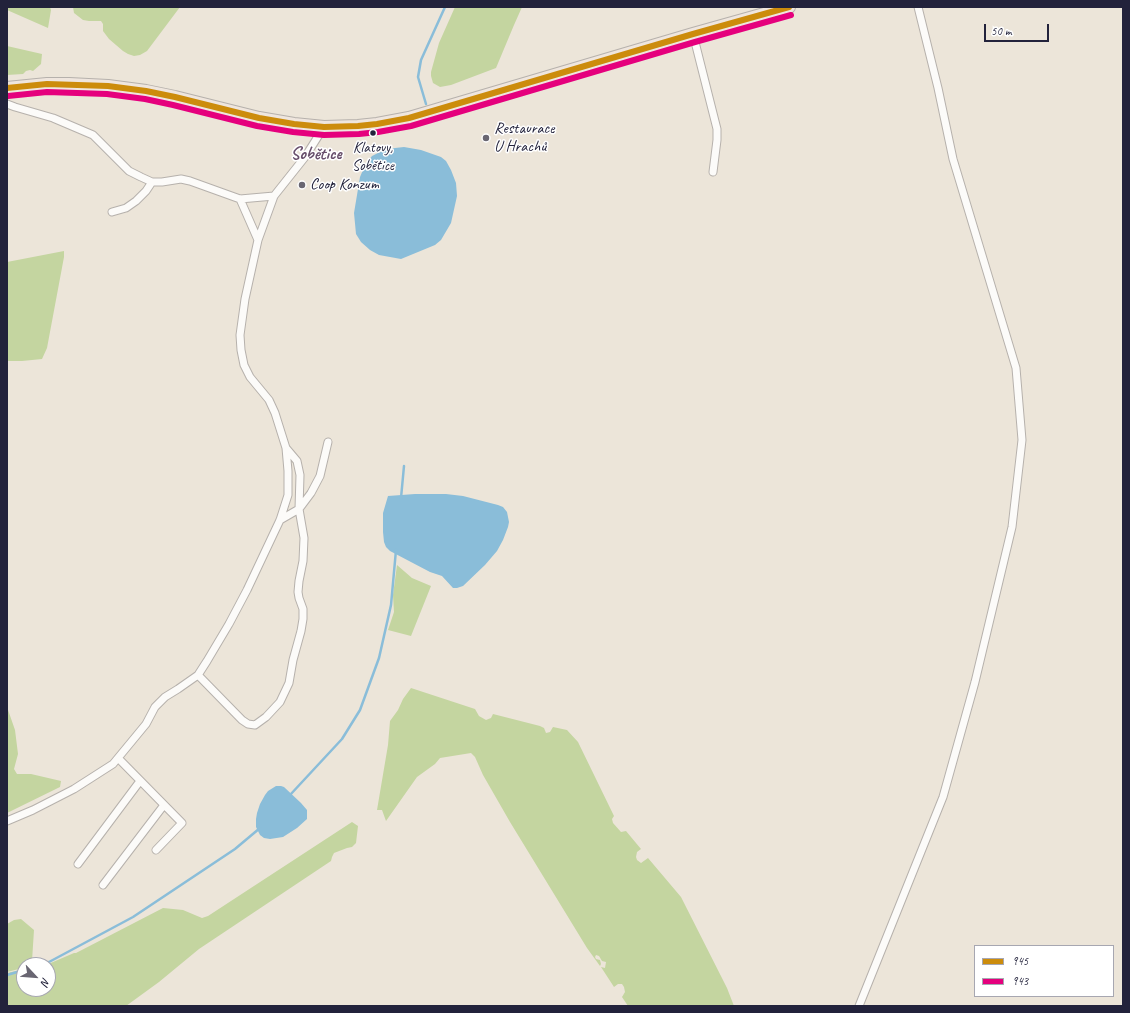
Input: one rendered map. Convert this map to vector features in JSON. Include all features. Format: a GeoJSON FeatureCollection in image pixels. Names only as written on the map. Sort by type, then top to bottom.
{"type":"FeatureCollection","features":[{"type":"Feature","properties":{"kind":"main road"},"geometry":{"type":"LineString","coordinates":[[7,88],[69,84],[128,88],[175,96],[259,118],[294,124],[324,127],[370,125],[409,118],[692,34],[789,7]]}},
{"type":"Feature","properties":{"kind":"street"},"geometry":{"type":"LineString","coordinates":[[859,1006],[943,797],[975,682],[1012,527],[1022,440],[1016,368],[953,159],[918,7]]}},
{"type":"Feature","properties":{"kind":"street"},"geometry":{"type":"LineString","coordinates":[[692,34],[717,129],[713,172]]}},
{"type":"Feature","properties":{"kind":"street"},"geometry":{"type":"LineString","coordinates":[[7,104],[53,118],[93,135],[130,171],[152,182],[181,179],[240,199],[274,196]]}},
{"type":"Feature","properties":{"kind":"street"},"geometry":{"type":"LineString","coordinates":[[7,821],[33,810],[74,789],[113,764],[146,724],[155,707],[165,697],[198,674],[229,624],[280,520],[288,495],[286,448],[275,413],[269,400],[250,377],[244,365],[240,335],[244,306],[258,240],[274,196],[305,157],[324,127]]}},
{"type":"Feature","properties":{"kind":"street"},"geometry":{"type":"LineString","coordinates":[[112,212],[126,208],[136,201],[146,191],[152,182]]}},
{"type":"Feature","properties":{"kind":"street"},"geometry":{"type":"LineString","coordinates":[[240,199],[258,240]]}},
{"type":"Feature","properties":{"kind":"street"},"geometry":{"type":"LineString","coordinates":[[280,520],[299,509],[311,493],[320,476],[328,442]]}},
{"type":"Feature","properties":{"kind":"street"},"geometry":{"type":"LineString","coordinates":[[198,674],[242,720],[248,724],[255,725],[266,717],[280,702],[289,684],[303,619],[303,609],[298,598],[298,592],[303,561],[304,538],[299,509],[300,474],[297,461],[286,448]]}},
{"type":"Feature","properties":{"kind":"street"},"geometry":{"type":"LineString","coordinates":[[118,758],[182,823],[156,850]]}},
{"type":"Feature","properties":{"kind":"street"},"geometry":{"type":"LineString","coordinates":[[78,864],[140,781]]}},
{"type":"Feature","properties":{"kind":"street"},"geometry":{"type":"LineString","coordinates":[[103,885],[164,805]]}},
{"type":"Feature","properties":{"kind":"green space"},"geometry":{"type":"Polygon","coordinates":[[[7,7],[50,7],[51,10],[48,28],[7,10],[7,7]]]}},
{"type":"Feature","properties":{"kind":"green space"},"geometry":{"type":"Polygon","coordinates":[[[73,7],[180,7],[147,51],[140,55],[134,56],[123,51],[109,39],[103,31],[103,24],[101,21],[83,20],[74,13],[73,7]]]}},
{"type":"Feature","properties":{"kind":"green space"},"geometry":{"type":"Polygon","coordinates":[[[455,7],[522,7],[496,68],[451,85],[440,87],[433,83],[431,72],[439,43],[455,7]]]}},
{"type":"Feature","properties":{"kind":"green space"},"geometry":{"type":"Polygon","coordinates":[[[7,46],[42,54],[41,64],[33,71],[26,71],[23,74],[7,75],[7,46]]]}},
{"type":"Feature","properties":{"kind":"green space"},"geometry":{"type":"Polygon","coordinates":[[[64,251],[47,348],[42,359],[7,361],[7,262],[64,251]]]}},
{"type":"Feature","properties":{"kind":"green space"},"geometry":{"type":"Polygon","coordinates":[[[397,565],[412,578],[431,586],[411,636],[388,630],[394,612],[393,595],[397,565]]]}},
{"type":"Feature","properties":{"kind":"green space"},"geometry":{"type":"Polygon","coordinates":[[[411,688],[475,709],[479,716],[486,720],[491,718],[493,714],[540,726],[544,728],[546,733],[550,732],[553,727],[567,730],[578,742],[614,816],[612,819],[613,823],[621,832],[626,831],[641,849],[637,852],[637,860],[641,863],[648,858],[681,897],[727,988],[734,1006],[628,1006],[622,997],[625,992],[624,987],[622,984],[618,984],[614,987],[601,967],[605,968],[606,962],[602,961],[599,956],[596,955],[596,959],[600,960],[600,966],[587,948],[510,822],[483,775],[475,757],[471,753],[440,758],[435,764],[417,777],[386,821],[382,810],[377,810],[388,745],[390,721],[411,688]]]}},
{"type":"Feature","properties":{"kind":"green space"},"geometry":{"type":"Polygon","coordinates":[[[7,707],[15,730],[18,754],[14,769],[17,774],[31,774],[61,781],[60,787],[7,813],[7,707]]]}},
{"type":"Feature","properties":{"kind":"green space"},"geometry":{"type":"Polygon","coordinates":[[[352,822],[358,826],[356,843],[352,847],[334,853],[331,861],[199,949],[159,982],[126,1006],[7,1006],[7,973],[16,971],[16,997],[56,997],[56,961],[76,953],[163,908],[183,910],[202,918],[208,916],[352,822]]]}},
{"type":"Feature","properties":{"kind":"green space"},"geometry":{"type":"Polygon","coordinates":[[[21,919],[34,930],[32,957],[16,957],[16,970],[7,972],[7,924],[14,920],[21,919]]]}},
{"type":"Feature","properties":{"kind":"water"},"geometry":{"type":"Polygon","coordinates":[[[404,147],[421,150],[441,157],[446,161],[456,183],[457,196],[451,223],[441,240],[435,245],[401,259],[379,255],[370,250],[361,242],[356,234],[354,213],[360,177],[365,165],[372,156],[386,149],[404,147]]]}},
{"type":"Feature","properties":{"kind":"water"},"geometry":{"type":"Polygon","coordinates":[[[446,494],[463,496],[498,505],[503,507],[507,512],[509,522],[508,527],[497,551],[463,586],[453,588],[442,576],[430,572],[390,551],[386,547],[383,532],[383,513],[388,496],[446,494]]]}},
{"type":"Feature","properties":{"kind":"water"},"geometry":{"type":"Polygon","coordinates":[[[276,786],[284,787],[301,803],[307,810],[307,819],[283,837],[270,839],[264,838],[260,835],[256,827],[257,813],[265,795],[276,786]]]}},
{"type":"Feature","properties":{"kind":"waterway"},"geometry":{"type":"LineString","coordinates":[[426,104],[418,77],[421,60],[445,7]]}},
{"type":"Feature","properties":{"kind":"waterway"},"geometry":{"type":"LineString","coordinates":[[401,498],[404,466]]}},
{"type":"Feature","properties":{"kind":"waterway"},"geometry":{"type":"LineString","coordinates":[[290,795],[342,739],[360,710],[379,658],[391,605],[396,550]]}},
{"type":"Feature","properties":{"kind":"waterway"},"geometry":{"type":"LineString","coordinates":[[56,958],[133,917],[235,849],[260,828]]}},
{"type":"Feature","properties":{"kind":"waterway"},"geometry":{"type":"LineString","coordinates":[[7,975],[16,972]]}},
{"type":"Feature","properties":{"kind":"transit line","name":"945"},"geometry":{"type":"LineString","coordinates":[[7,88],[47,84],[108,86],[146,91],[259,118],[294,124],[324,127],[358,126],[409,118],[789,7]]}},
{"type":"Feature","properties":{"kind":"transit line","name":"943"},"geometry":{"type":"LineString","coordinates":[[8,96],[47,92],[107,94],[145,99],[257,126],[293,132],[324,135],[359,134],[411,126],[791,15]]}},
{"type":"Feature","properties":{"kind":"place","name":"Klatovy, Sobětice"},"geometry":{"type":"Point","coordinates":[373,133]}},
{"type":"Feature","properties":{"kind":"place","name":"Restaurace U Hrachů"},"geometry":{"type":"Point","coordinates":[486,138]}},
{"type":"Feature","properties":{"kind":"place","name":"Coop Konzum"},"geometry":{"type":"Point","coordinates":[302,185]}},
{"type":"Feature","properties":{"kind":"district","name":"Sobětice"},"geometry":{"type":"Point","coordinates":[316,154]}}]}
